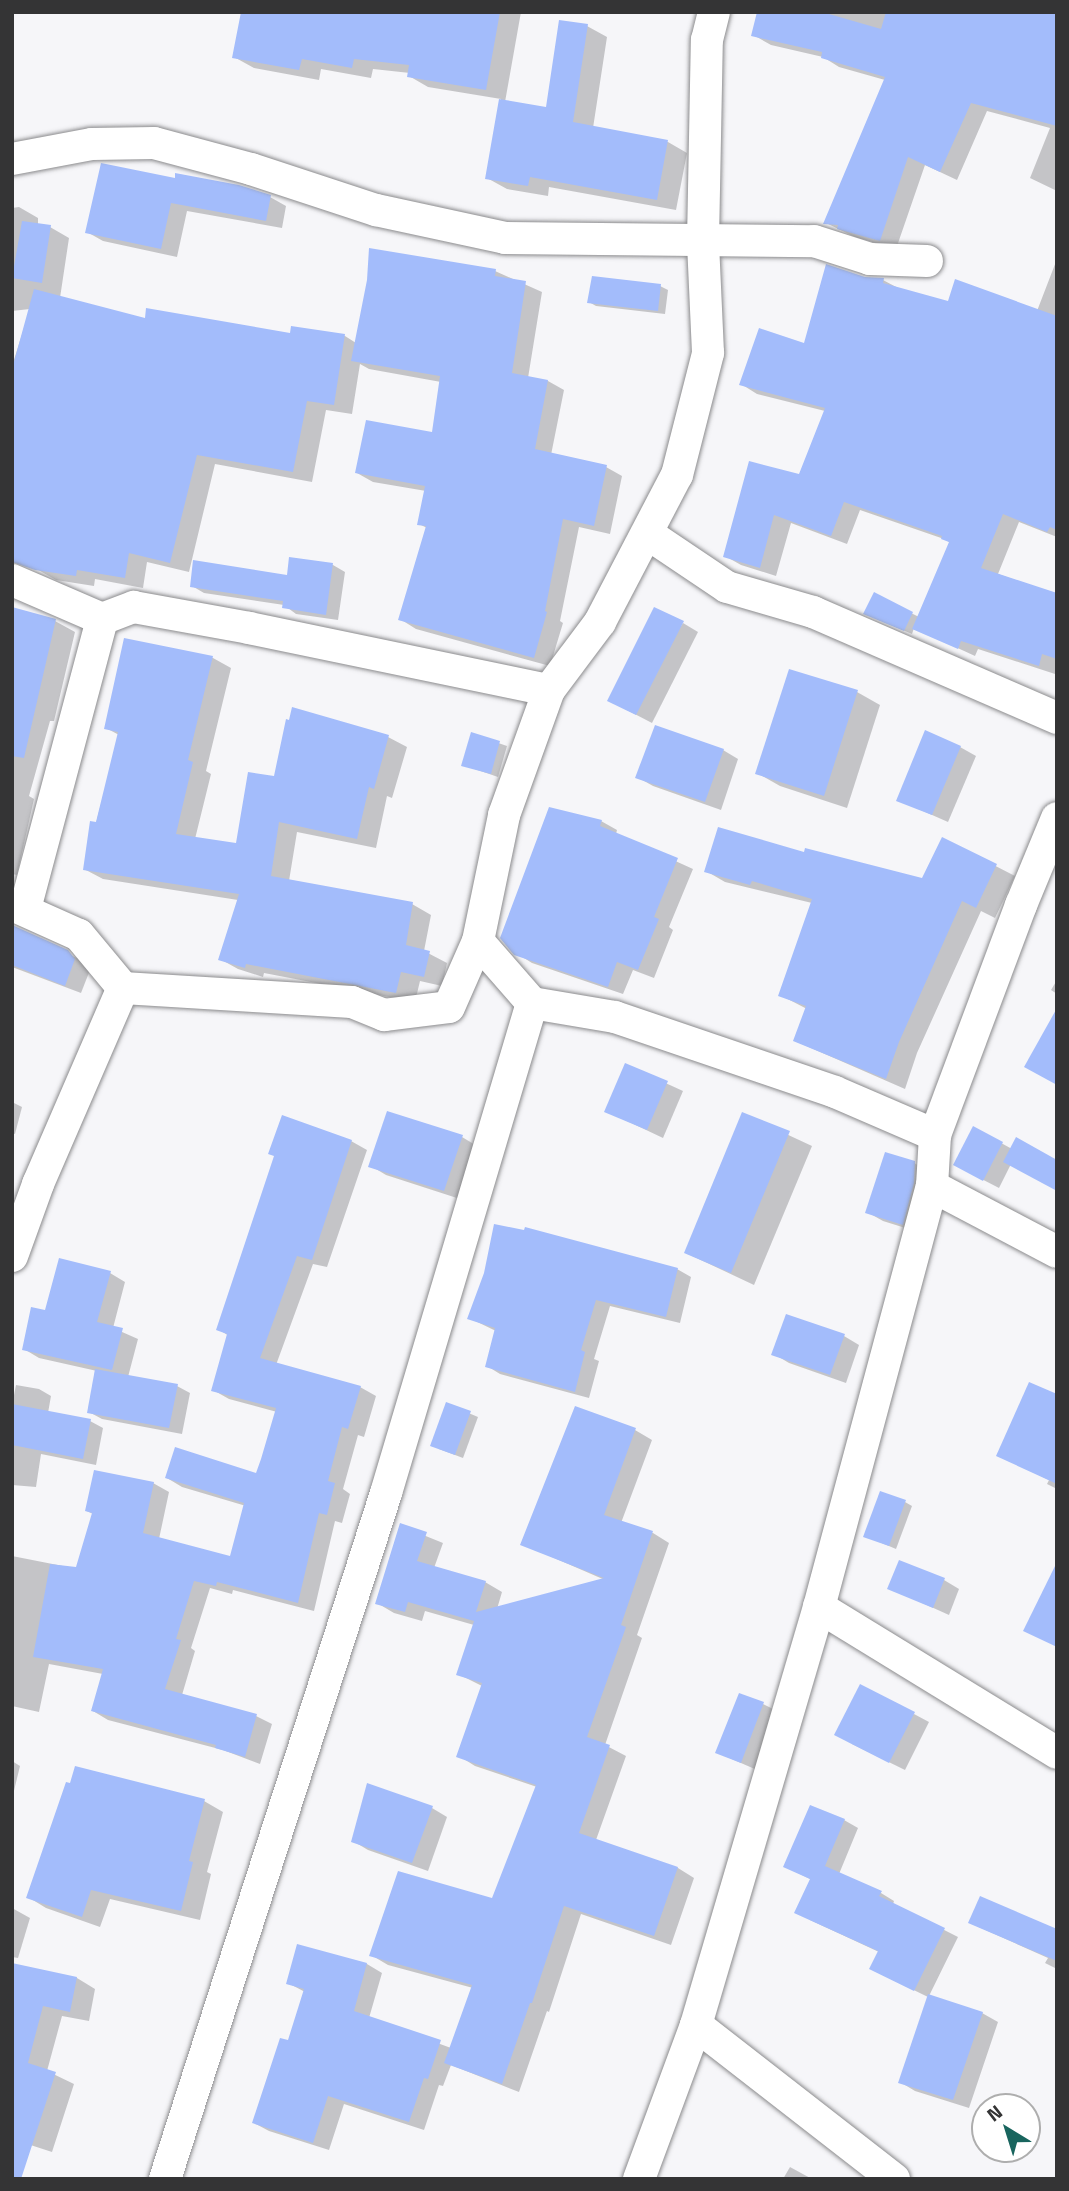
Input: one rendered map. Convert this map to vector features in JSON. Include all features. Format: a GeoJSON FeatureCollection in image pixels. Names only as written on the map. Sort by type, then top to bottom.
{"type":"FeatureCollection","features":[{"type":"Feature","properties":{"kind":"street"},"geometry":{"type":"LineString","coordinates":[[102,620],[19,907],[79,935],[123,988],[352,1002],[384,1015],[449,1007],[478,941],[505,815],[550,690],[600,622],[677,475],[708,353],[703,241],[706,40],[714,12]]}},
{"type":"Feature","properties":{"kind":"street"},"geometry":{"type":"LineString","coordinates":[[12,159],[92,144],[154,143],[251,169],[376,210],[506,238],[814,241],[870,259],[927,261]]}},
{"type":"Feature","properties":{"kind":"street"},"geometry":{"type":"LineString","coordinates":[[648,534],[727,587],[813,612],[1057,718]]}},
{"type":"Feature","properties":{"kind":"street"},"geometry":{"type":"LineString","coordinates":[[12,579],[102,620],[134,607],[550,690]]}},
{"type":"Feature","properties":{"kind":"street"},"geometry":{"type":"LineString","coordinates":[[639,2179],[696,2025],[819,1607],[932,1186],[935,1135],[1021,905],[1057,818]]}},
{"type":"Feature","properties":{"kind":"street"},"geometry":{"type":"LineString","coordinates":[[478,941],[532,1003],[615,1017],[835,1091],[935,1135]]}},
{"type":"Feature","properties":{"kind":"street"},"geometry":{"type":"LineString","coordinates":[[12,1256],[38,1184],[123,988]]}},
{"type":"Feature","properties":{"kind":"street"},"geometry":{"type":"LineString","coordinates":[[165,2179],[386,1493],[532,1003]]}},
{"type":"Feature","properties":{"kind":"street"},"geometry":{"type":"LineString","coordinates":[[932,1186],[1057,1252]]}},
{"type":"Feature","properties":{"kind":"street"},"geometry":{"type":"LineString","coordinates":[[819,1607],[1057,1753]]}},
{"type":"Feature","properties":{"kind":"street"},"geometry":{"type":"LineString","coordinates":[[696,2025],[894,2179]]}},
{"type":"Feature","properties":{"kind":"building"},"geometry":{"type":"Polygon","coordinates":[[[241,12],[500,12],[486,90],[407,77],[409,65],[354,59],[352,68],[302,59],[299,70],[232,58],[241,12]]]}},
{"type":"Feature","properties":{"kind":"building"},"geometry":{"type":"Polygon","coordinates":[[[757,12],[822,12],[881,29],[886,12],[1057,12],[1057,126],[971,103],[940,172],[908,157],[880,241],[837,229],[838,225],[823,224],[885,77],[821,58],[822,52],[751,36],[757,12]]]}},
{"type":"Feature","properties":{"kind":"building"},"geometry":{"type":"Polygon","coordinates":[[[559,20],[588,24],[573,122],[668,140],[657,200],[530,177],[528,186],[485,179],[499,99],[546,107],[559,20]]]}},
{"type":"Feature","properties":{"kind":"building"},"geometry":{"type":"Polygon","coordinates":[[[101,163],[175,178],[175,173],[239,185],[271,195],[266,221],[171,203],[161,249],[85,233],[101,163]]]}},
{"type":"Feature","properties":{"kind":"building"},"geometry":{"type":"Polygon","coordinates":[[[22,221],[51,225],[42,283],[12,278],[22,221]]]}},
{"type":"Feature","properties":{"kind":"building"},"geometry":{"type":"Polygon","coordinates":[[[369,248],[496,269],[495,276],[526,281],[512,373],[548,380],[535,449],[607,465],[594,526],[563,519],[545,611],[547,612],[534,658],[398,620],[426,526],[417,525],[425,486],[355,473],[366,420],[432,432],[440,376],[351,361],[367,280],[369,248]]]}},
{"type":"Feature","properties":{"kind":"building"},"geometry":{"type":"Polygon","coordinates":[[[826,264],[865,277],[884,278],[883,283],[948,301],[955,279],[1057,316],[1057,530],[1050,527],[1047,532],[1003,514],[981,568],[1057,593],[1057,659],[1042,654],[1039,666],[961,641],[958,649],[912,629],[949,542],[941,539],[942,536],[844,502],[831,536],[774,515],[760,568],[723,557],[749,461],[799,474],[825,408],[739,385],[759,328],[804,343],[826,264]]]}},
{"type":"Feature","properties":{"kind":"building"},"geometry":{"type":"Polygon","coordinates":[[[592,276],[661,284],[658,311],[587,303],[592,276]]]}},
{"type":"Feature","properties":{"kind":"building"},"geometry":{"type":"Polygon","coordinates":[[[34,289],[145,318],[146,308],[290,333],[291,326],[345,334],[334,405],[307,401],[293,472],[197,455],[170,563],[129,553],[125,578],[77,570],[76,576],[35,570],[12,562],[12,369],[34,289]]]}},
{"type":"Feature","properties":{"kind":"building"},"geometry":{"type":"Polygon","coordinates":[[[289,557],[333,563],[326,615],[282,608],[283,601],[190,587],[193,560],[287,575],[289,557]]]}},
{"type":"Feature","properties":{"kind":"building"},"geometry":{"type":"Polygon","coordinates":[[[874,592],[913,612],[904,631],[863,614],[874,592]]]}},
{"type":"Feature","properties":{"kind":"building"},"geometry":{"type":"Polygon","coordinates":[[[12,607],[56,619],[24,758],[12,756],[12,607]]]}},
{"type":"Feature","properties":{"kind":"building"},"geometry":{"type":"Polygon","coordinates":[[[654,607],[684,621],[636,715],[607,701],[654,607]]]}},
{"type":"Feature","properties":{"kind":"building"},"geometry":{"type":"Polygon","coordinates":[[[124,638],[213,656],[188,760],[193,762],[176,834],[236,843],[248,772],[274,776],[286,719],[289,720],[292,707],[389,735],[374,789],[369,787],[357,839],[279,822],[271,876],[413,902],[406,945],[430,951],[424,977],[401,972],[396,993],[246,964],[245,968],[218,960],[239,894],[83,870],[90,821],[96,822],[118,732],[104,729],[124,638]]]}},
{"type":"Feature","properties":{"kind":"building"},"geometry":{"type":"Polygon","coordinates":[[[789,669],[858,690],[824,796],[755,774],[789,669]]]}},
{"type":"Feature","properties":{"kind":"building"},"geometry":{"type":"Polygon","coordinates":[[[655,725],[724,749],[705,802],[635,778],[655,725]]]}},
{"type":"Feature","properties":{"kind":"building"},"geometry":{"type":"Polygon","coordinates":[[[925,730],[961,746],[932,815],[896,801],[925,730]]]}},
{"type":"Feature","properties":{"kind":"building"},"geometry":{"type":"Polygon","coordinates":[[[471,732],[500,741],[491,774],[461,766],[471,732]]]}},
{"type":"Feature","properties":{"kind":"building"},"geometry":{"type":"Polygon","coordinates":[[[549,807],[602,820],[600,826],[678,858],[654,917],[659,919],[638,970],[617,962],[608,987],[514,955],[500,938],[549,807]]]}},
{"type":"Feature","properties":{"kind":"building"},"geometry":{"type":"Polygon","coordinates":[[[718,827],[804,852],[805,848],[922,878],[942,837],[997,864],[976,908],[962,901],[899,1042],[886,1079],[793,1041],[806,1006],[778,996],[812,899],[752,881],[750,885],[704,872],[718,827]]]}},
{"type":"Feature","properties":{"kind":"building"},"geometry":{"type":"Polygon","coordinates":[[[12,925],[68,950],[75,959],[65,986],[12,965],[12,925]]]}},
{"type":"Feature","properties":{"kind":"building"},"geometry":{"type":"Polygon","coordinates":[[[1057,1008],[1057,1085],[1024,1067],[1057,1008]]]}},
{"type":"Feature","properties":{"kind":"building"},"geometry":{"type":"Polygon","coordinates":[[[625,1063],[668,1081],[647,1130],[604,1112],[625,1063]]]}},
{"type":"Feature","properties":{"kind":"building"},"geometry":{"type":"Polygon","coordinates":[[[387,1111],[463,1135],[444,1191],[368,1167],[387,1111]]]}},
{"type":"Feature","properties":{"kind":"building"},"geometry":{"type":"Polygon","coordinates":[[[742,1112],[790,1131],[731,1273],[684,1253],[742,1112]]]}},
{"type":"Feature","properties":{"kind":"building"},"geometry":{"type":"Polygon","coordinates":[[[282,1115],[352,1140],[312,1260],[297,1256],[260,1358],[361,1386],[348,1429],[342,1427],[328,1481],[335,1483],[327,1515],[319,1513],[298,1603],[217,1582],[216,1586],[194,1581],[176,1639],[181,1640],[165,1689],[257,1714],[245,1757],[215,1748],[216,1745],[91,1711],[103,1669],[33,1657],[50,1564],[76,1567],[92,1513],[85,1511],[94,1470],[154,1482],[143,1533],[230,1556],[244,1503],[165,1478],[175,1447],[256,1473],[261,1459],[276,1408],[211,1391],[227,1334],[216,1330],[274,1156],[268,1154],[282,1115]]]}},
{"type":"Feature","properties":{"kind":"building"},"geometry":{"type":"Polygon","coordinates":[[[973,1126],[1003,1142],[983,1181],[953,1165],[973,1126]]]}},
{"type":"Feature","properties":{"kind":"building"},"geometry":{"type":"Polygon","coordinates":[[[1016,1137],[1057,1160],[1057,1191],[1003,1162],[1016,1137]]]}},
{"type":"Feature","properties":{"kind":"building"},"geometry":{"type":"Polygon","coordinates":[[[885,1152],[915,1161],[914,1183],[903,1225],[865,1213],[885,1152]]]}},
{"type":"Feature","properties":{"kind":"building"},"geometry":{"type":"Polygon","coordinates":[[[494,1224],[524,1230],[525,1227],[678,1268],[666,1317],[596,1300],[581,1350],[585,1352],[575,1392],[485,1367],[495,1328],[467,1319],[484,1273],[494,1224]]]}},
{"type":"Feature","properties":{"kind":"building"},"geometry":{"type":"Polygon","coordinates":[[[59,1258],[111,1271],[97,1322],[123,1328],[112,1370],[22,1350],[31,1307],[45,1310],[59,1258]]]}},
{"type":"Feature","properties":{"kind":"building"},"geometry":{"type":"Polygon","coordinates":[[[786,1314],[845,1334],[830,1375],[771,1355],[786,1314]]]}},
{"type":"Feature","properties":{"kind":"building"},"geometry":{"type":"Polygon","coordinates":[[[95,1369],[178,1384],[169,1428],[87,1413],[95,1369]]]}},
{"type":"Feature","properties":{"kind":"building"},"geometry":{"type":"Polygon","coordinates":[[[1029,1382],[1057,1394],[1057,1484],[996,1456],[1029,1382]]]}},
{"type":"Feature","properties":{"kind":"building"},"geometry":{"type":"Polygon","coordinates":[[[446,1402],[471,1411],[455,1455],[430,1446],[446,1402]]]}},
{"type":"Feature","properties":{"kind":"building"},"geometry":{"type":"Polygon","coordinates":[[[12,1404],[91,1419],[83,1459],[12,1445],[12,1404]]]}},
{"type":"Feature","properties":{"kind":"building"},"geometry":{"type":"Polygon","coordinates":[[[575,1406],[636,1428],[604,1515],[653,1531],[621,1625],[626,1627],[587,1737],[610,1745],[579,1833],[678,1867],[654,1936],[564,1906],[502,2084],[444,2063],[472,1985],[369,1956],[398,1871],[492,1898],[536,1785],[456,1757],[482,1683],[456,1675],[474,1621],[408,1602],[405,1612],[375,1604],[400,1523],[427,1532],[417,1561],[486,1581],[476,1612],[604,1578],[520,1545],[575,1406]]]}},
{"type":"Feature","properties":{"kind":"building"},"geometry":{"type":"Polygon","coordinates":[[[880,1491],[906,1500],[889,1546],[863,1537],[880,1491]]]}},
{"type":"Feature","properties":{"kind":"building"},"geometry":{"type":"Polygon","coordinates":[[[899,1560],[945,1578],[933,1608],[887,1589],[899,1560]]]}},
{"type":"Feature","properties":{"kind":"building"},"geometry":{"type":"Polygon","coordinates":[[[1057,1562],[1057,1647],[1023,1631],[1057,1562]]]}},
{"type":"Feature","properties":{"kind":"building"},"geometry":{"type":"Polygon","coordinates":[[[860,1684],[915,1712],[889,1763],[834,1735],[860,1684]]]}},
{"type":"Feature","properties":{"kind":"building"},"geometry":{"type":"Polygon","coordinates":[[[739,1693],[764,1702],[741,1763],[715,1753],[739,1693]]]}},
{"type":"Feature","properties":{"kind":"building"},"geometry":{"type":"Polygon","coordinates":[[[75,1766],[205,1799],[189,1861],[193,1862],[181,1911],[91,1890],[82,1917],[26,1898],[66,1782],[70,1783],[75,1766]]]}},
{"type":"Feature","properties":{"kind":"building"},"geometry":{"type":"Polygon","coordinates":[[[367,1783],[433,1806],[412,1863],[351,1842],[367,1783]]]}},
{"type":"Feature","properties":{"kind":"building"},"geometry":{"type":"Polygon","coordinates":[[[810,1805],[845,1819],[825,1866],[882,1891],[879,1896],[945,1928],[914,1991],[869,1969],[878,1951],[794,1913],[810,1879],[783,1867],[810,1805]]]}},
{"type":"Feature","properties":{"kind":"building"},"geometry":{"type":"Polygon","coordinates":[[[980,1896],[1057,1929],[1057,1961],[968,1923],[980,1896]]]}},
{"type":"Feature","properties":{"kind":"building"},"geometry":{"type":"Polygon","coordinates":[[[297,1944],[367,1963],[354,2011],[441,2040],[409,2122],[328,2096],[313,2143],[252,2123],[280,2038],[288,2040],[304,1989],[286,1984],[297,1944]]]}},
{"type":"Feature","properties":{"kind":"building"},"geometry":{"type":"Polygon","coordinates":[[[12,1963],[77,1977],[70,2012],[43,2006],[28,2063],[56,2072],[21,2179],[12,2179],[12,1963]]]}},
{"type":"Feature","properties":{"kind":"building"},"geometry":{"type":"Polygon","coordinates":[[[928,1994],[983,2012],[953,2100],[898,2083],[928,1994]]]}}]}
